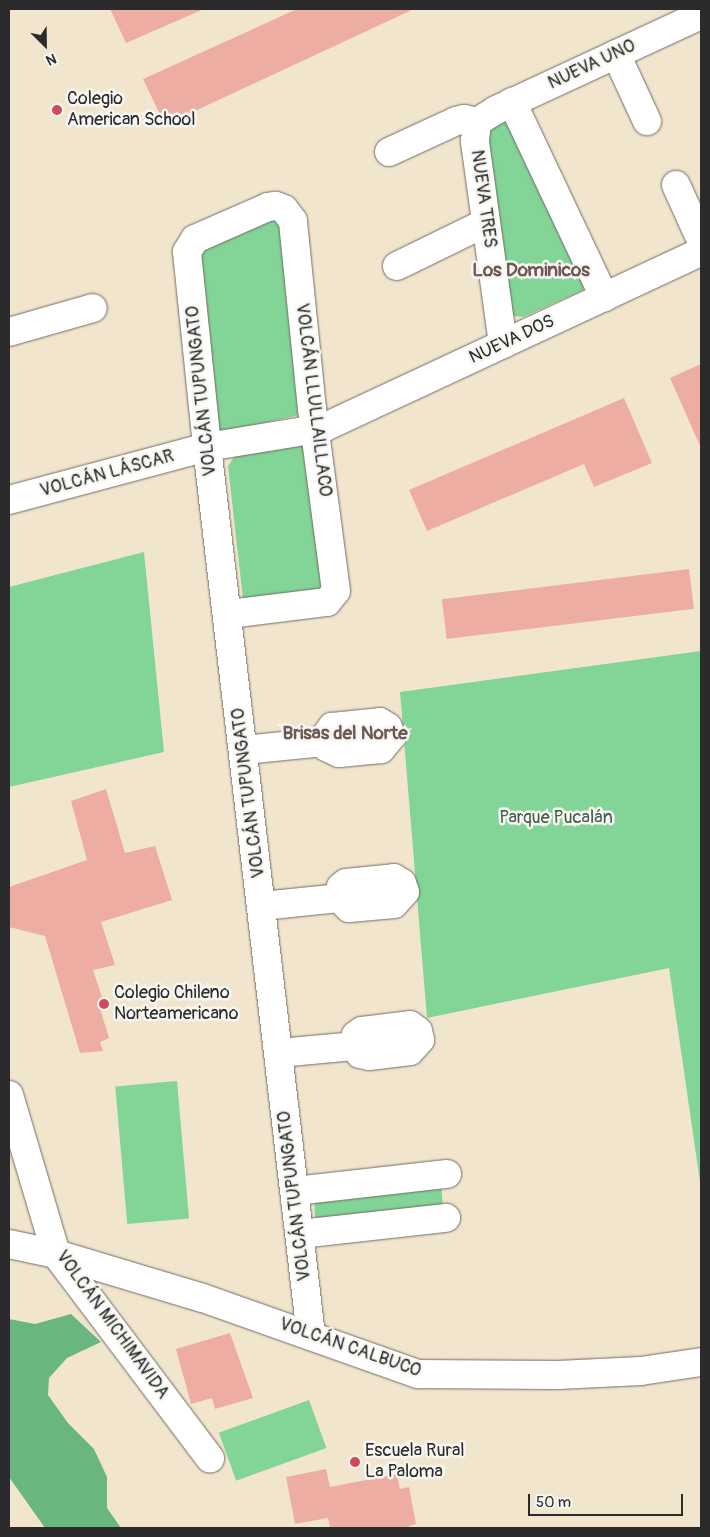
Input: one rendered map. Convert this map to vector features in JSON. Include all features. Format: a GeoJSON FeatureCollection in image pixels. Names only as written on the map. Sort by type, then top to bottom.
{"type":"FeatureCollection","features":[{"type":"Feature","properties":{"kind":"street","name":"NUEVA UNO"},"geometry":{"type":"LineString","coordinates":[[480,120],[512,102],[701,15]]}},
{"type":"Feature","properties":{"kind":"street"},"geometry":{"type":"LineString","coordinates":[[616,54],[648,120]]}},
{"type":"Feature","properties":{"kind":"street"},"geometry":{"type":"LineString","coordinates":[[512,102],[604,297]]}},
{"type":"Feature","properties":{"kind":"street"},"geometry":{"type":"LineString","coordinates":[[389,152],[456,121],[464,119],[480,120]]}},
{"type":"Feature","properties":{"kind":"street","name":"NUEVA TRES"},"geometry":{"type":"LineString","coordinates":[[480,120],[475,141],[503,344]]}},
{"type":"Feature","properties":{"kind":"street"},"geometry":{"type":"LineString","coordinates":[[676,185],[701,240]]}},
{"type":"Feature","properties":{"kind":"street","name":"VOLCÁN LLULLAILLACO"},"geometry":{"type":"LineString","coordinates":[[187,252],[195,239],[268,206],[276,206],[290,214],[319,429],[335,595],[327,602],[229,614]]}},
{"type":"Feature","properties":{"kind":"street"},"geometry":{"type":"LineString","coordinates":[[397,266],[485,223]]}},
{"type":"Feature","properties":{"kind":"street","name":"VOLCÁN TUPUNGATO"},"geometry":{"type":"LineString","coordinates":[[187,252],[207,447],[229,614],[311,1335]]}},
{"type":"Feature","properties":{"kind":"street","name":"NUEVA DOS"},"geometry":{"type":"LineString","coordinates":[[319,429],[701,252]]}},
{"type":"Feature","properties":{"kind":"street"},"geometry":{"type":"LineString","coordinates":[[9,332],[93,308]]}},
{"type":"Feature","properties":{"kind":"street","name":"VOLCÁN LÁSCAR"},"geometry":{"type":"LineString","coordinates":[[9,500],[207,447],[319,429]]}},
{"type":"Feature","properties":{"kind":"street"},"geometry":{"type":"LineString","coordinates":[[244,750],[324,742]]}},
{"type":"Feature","properties":{"kind":"street"},"geometry":{"type":"LineString","coordinates":[[262,906],[339,898]]}},
{"type":"Feature","properties":{"kind":"street"},"geometry":{"type":"LineString","coordinates":[[279,1053],[354,1046]]}},
{"type":"Feature","properties":{"kind":"street","name":"VOLCÁN MICHIMAVIDA"},"geometry":{"type":"LineString","coordinates":[[9,1095],[56,1254],[210,1458]]}},
{"type":"Feature","properties":{"kind":"street"},"geometry":{"type":"LineString","coordinates":[[295,1191],[448,1174]]}},
{"type":"Feature","properties":{"kind":"street"},"geometry":{"type":"LineString","coordinates":[[300,1234],[446,1218]]}},
{"type":"Feature","properties":{"kind":"street","name":"VOLCÁN CALBUCO"},"geometry":{"type":"LineString","coordinates":[[9,1244],[56,1254],[311,1335],[400,1368],[428,1376],[577,1374],[672,1368],[701,1362]]}},
{"type":"Feature","properties":{"kind":"green space"},"geometry":{"type":"Polygon","coordinates":[[[509,122],[586,279],[583,290],[523,317],[514,316],[509,309],[485,143],[490,131],[498,124],[509,122]]]}},
{"type":"Feature","properties":{"kind":"green space"},"geometry":{"type":"Polygon","coordinates":[[[282,216],[304,414],[222,432],[216,430],[195,248],[282,216]]]}},
{"type":"Feature","properties":{"kind":"green space"},"geometry":{"type":"Polygon","coordinates":[[[304,445],[325,591],[243,599],[228,466],[236,454],[304,445]]]}},
{"type":"Feature","properties":{"kind":"green space"},"geometry":{"type":"Polygon","coordinates":[[[144,552],[164,752],[9,787],[9,587],[144,552]]]}},
{"type":"Feature","properties":{"kind":"green space","name":"Parque Pucalán"},"geometry":{"type":"Polygon","coordinates":[[[701,651],[701,1189],[669,968],[427,1018],[400,692],[701,651]]]}},
{"type":"Feature","properties":{"kind":"green space"},"geometry":{"type":"Polygon","coordinates":[[[177,1081],[189,1218],[127,1224],[115,1086],[177,1081]]]}},
{"type":"Feature","properties":{"kind":"green space"},"geometry":{"type":"Polygon","coordinates":[[[441,1181],[443,1210],[315,1219],[313,1190],[441,1181]]]}},
{"type":"Feature","properties":{"kind":"green space"},"geometry":{"type":"Polygon","coordinates":[[[71,1314],[101,1342],[67,1358],[49,1378],[48,1395],[68,1423],[94,1449],[107,1477],[107,1508],[121,1528],[45,1528],[9,1477],[9,1319],[35,1324],[71,1314]]]}},
{"type":"Feature","properties":{"kind":"green space"},"geometry":{"type":"Polygon","coordinates":[[[309,1400],[326,1448],[236,1481],[219,1433],[309,1400]]]}},
{"type":"Feature","properties":{"kind":"building"},"geometry":{"type":"Polygon","coordinates":[[[110,9],[204,9],[126,43],[110,9]]]}},
{"type":"Feature","properties":{"kind":"building"},"geometry":{"type":"Polygon","coordinates":[[[297,9],[414,9],[165,125],[143,79],[297,9]]]}},
{"type":"Feature","properties":{"kind":"building"},"geometry":{"type":"Polygon","coordinates":[[[701,364],[701,448],[670,378],[701,364]]]}},
{"type":"Feature","properties":{"kind":"building"},"geometry":{"type":"Polygon","coordinates":[[[624,398],[652,463],[594,487],[584,464],[427,531],[409,490],[624,398]]]}},
{"type":"Feature","properties":{"kind":"building"},"geometry":{"type":"Polygon","coordinates":[[[689,569],[694,609],[447,639],[442,599],[689,569]]]}},
{"type":"Feature","properties":{"kind":"building"},"geometry":{"type":"Polygon","coordinates":[[[106,789],[125,853],[155,846],[172,900],[101,922],[115,965],[93,970],[103,1000],[99,1005],[109,1038],[100,1042],[103,1051],[80,1053],[45,936],[9,927],[9,887],[87,860],[71,801],[106,789]]]}},
{"type":"Feature","properties":{"kind":"building"},"geometry":{"type":"Polygon","coordinates":[[[230,1333],[253,1398],[215,1409],[212,1398],[191,1404],[176,1349],[230,1333]]]}},
{"type":"Feature","properties":{"kind":"building"},"geometry":{"type":"Polygon","coordinates":[[[326,1469],[330,1487],[397,1474],[400,1489],[409,1487],[416,1524],[404,1528],[330,1528],[328,1518],[295,1524],[286,1477],[326,1469]]]}},
{"type":"Feature","properties":{"kind":"place","name":"Colegio American School"},"geometry":{"type":"Point","coordinates":[57,110]}},
{"type":"Feature","properties":{"kind":"place","name":"Colegio Chileno Norteamericano"},"geometry":{"type":"Point","coordinates":[104,1004]}},
{"type":"Feature","properties":{"kind":"place","name":"Escuela Rural La Paloma"},"geometry":{"type":"Point","coordinates":[355,1462]}},
{"type":"Feature","properties":{"kind":"district","name":"Los Dominicos"},"geometry":{"type":"Point","coordinates":[531,271]}},
{"type":"Feature","properties":{"kind":"district","name":"Brisas del Norte"},"geometry":{"type":"Point","coordinates":[345,734]}}]}
